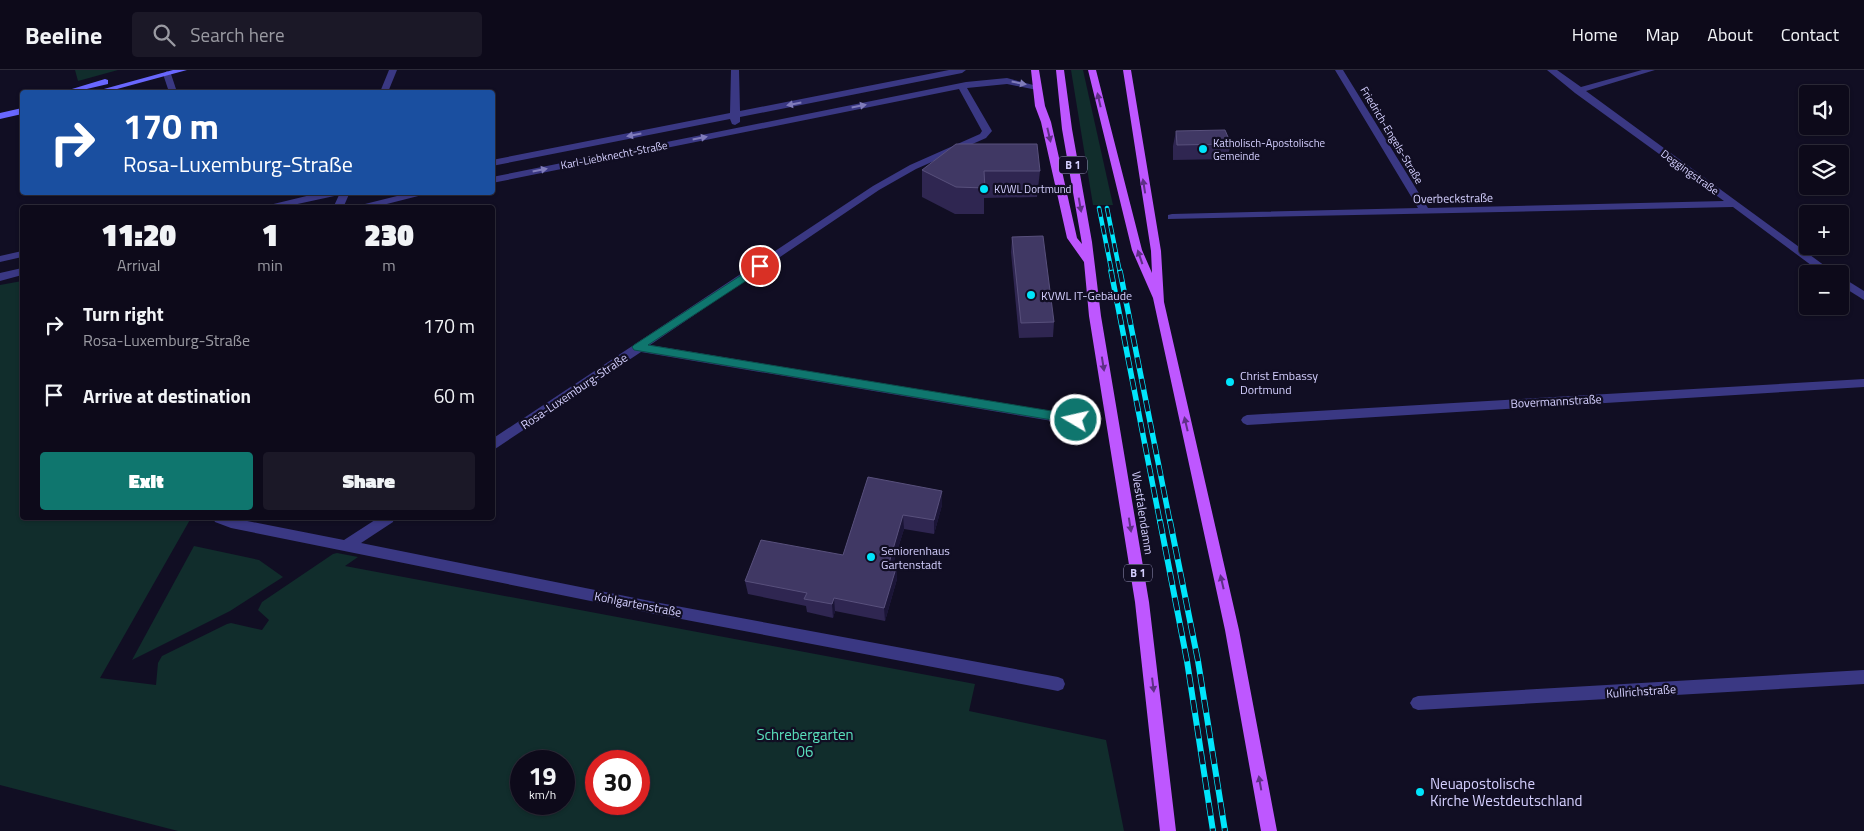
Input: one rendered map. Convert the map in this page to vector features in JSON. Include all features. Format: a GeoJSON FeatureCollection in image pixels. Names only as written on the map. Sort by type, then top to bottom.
{"type":"FeatureCollection","features":[{"type":"Feature","properties":{"kind":"main road"},"geometry":{"type":"LineString","coordinates":[[74,90],[151,70]]}},
{"type":"Feature","properties":{"kind":"main road"},"geometry":{"type":"LineString","coordinates":[[104,90],[183,70]]}},
{"type":"Feature","properties":{"kind":"main road","name":"Westfalendamm"},"geometry":{"type":"LineString","coordinates":[[1035,70],[1037,87],[1072,238],[1088,260]]}},
{"type":"Feature","properties":{"kind":"main road","name":"Westfalendamm"},"geometry":{"type":"LineString","coordinates":[[1060,70],[1142,602],[1168,831]]}},
{"type":"Feature","properties":{"kind":"main road"},"geometry":{"type":"LineString","coordinates":[[1092,70],[1137,250],[1145,274],[1159,302]]}},
{"type":"Feature","properties":{"kind":"main road"},"geometry":{"type":"LineString","coordinates":[[1127,70],[1156,252],[1159,302],[1232,630],[1269,831]]}},
{"type":"Feature","properties":{"kind":"main road"},"geometry":{"type":"LineString","coordinates":[[0,109],[20,104]]}},
{"type":"Feature","properties":{"kind":"main road"},"geometry":{"type":"LineString","coordinates":[[0,116],[20,111]]}},
{"type":"Feature","properties":{"kind":"street"},"geometry":{"type":"LineString","coordinates":[[385,90],[393,70]]}},
{"type":"Feature","properties":{"kind":"street"},"geometry":{"type":"LineString","coordinates":[[735,70],[733,116],[736,131]]}},
{"type":"Feature","properties":{"kind":"street","name":"Friedrich-Engels-Straße"},"geometry":{"type":"LineString","coordinates":[[1339,70],[1425,211]]}},
{"type":"Feature","properties":{"kind":"street","name":"Deggingstraße"},"geometry":{"type":"LineString","coordinates":[[1551,70],[1819,265]]}},
{"type":"Feature","properties":{"kind":"street"},"geometry":{"type":"LineString","coordinates":[[1578,91],[1651,70]]}},
{"type":"Feature","properties":{"kind":"street","name":"Karl-Liebknecht-Straße"},"geometry":{"type":"LineString","coordinates":[[495,162],[959,71],[964,85]]}},
{"type":"Feature","properties":{"kind":"street"},"geometry":{"type":"LineString","coordinates":[[167,74],[172,90]]}},
{"type":"Feature","properties":{"kind":"street","name":"Karl-Liebknecht-Straße"},"geometry":{"type":"LineString","coordinates":[[495,179],[964,85],[1007,81],[1037,87]]}},
{"type":"Feature","properties":{"kind":"street","name":"Rosa-Luxemburg-Straße"},"geometry":{"type":"LineString","coordinates":[[495,444],[830,219],[913,167],[984,136],[988,131],[964,85]]}},
{"type":"Feature","properties":{"kind":"street"},"geometry":{"type":"LineString","coordinates":[[277,205],[325,195]]}},
{"type":"Feature","properties":{"kind":"street"},"geometry":{"type":"LineString","coordinates":[[368,205],[415,195]]}},
{"type":"Feature","properties":{"kind":"street","name":"Overbeckstraße"},"geometry":{"type":"LineString","coordinates":[[1172,217],[1734,204]]}},
{"type":"Feature","properties":{"kind":"street"},"geometry":{"type":"LineString","coordinates":[[0,258],[20,254]]}},
{"type":"Feature","properties":{"kind":"street"},"geometry":{"type":"LineString","coordinates":[[0,277],[20,272]]}},
{"type":"Feature","properties":{"kind":"street"},"geometry":{"type":"LineString","coordinates":[[1849,286],[1864,296]]}},
{"type":"Feature","properties":{"kind":"street"},"geometry":{"type":"LineString","coordinates":[[637,347],[1076,420]]}},
{"type":"Feature","properties":{"kind":"street","name":"Bovermannstraße"},"geometry":{"type":"LineString","coordinates":[[1247,420],[1864,383]]}},
{"type":"Feature","properties":{"kind":"street","name":"Kohlgartenstraße"},"geometry":{"type":"LineString","coordinates":[[224,520],[231,523],[660,609],[1058,684]]}},
{"type":"Feature","properties":{"kind":"street"},"geometry":{"type":"LineString","coordinates":[[346,546],[385,520]]}},
{"type":"Feature","properties":{"kind":"street","name":"Kullrichstraße"},"geometry":{"type":"LineString","coordinates":[[1418,703],[1864,677]]}},
{"type":"Feature","properties":{"kind":"green space"},"geometry":{"type":"Polygon","coordinates":[[[75,70],[118,70],[78,81],[75,70]]]}},
{"type":"Feature","properties":{"kind":"green space"},"geometry":{"type":"Polygon","coordinates":[[[1071,70],[1083,70],[1113,205],[1093,205],[1071,70]]]}},
{"type":"Feature","properties":{"kind":"green space","name":"Schrebergarten 06"},"geometry":{"type":"Polygon","coordinates":[[[20,281],[20,520],[190,520],[100,678],[156,685],[158,663],[162,656],[227,624],[231,623],[262,630],[269,620],[258,610],[262,602],[337,553],[358,557],[345,566],[975,684],[969,711],[1106,740],[1124,831],[178,831],[0,785],[0,285],[20,281]]]}},
{"type":"Feature","properties":{"kind":"green space"},"geometry":{"type":"Polygon","coordinates":[[[194,546],[259,560],[283,577],[230,611],[132,660],[194,546]]]}},
{"type":"Feature","properties":{"kind":"building"},"geometry":{"type":"Polygon","coordinates":[[[1225,130],[1231,144],[1177,145],[1176,131],[1225,130]]]}},
{"type":"Feature","properties":{"kind":"building"},"geometry":{"type":"Polygon","coordinates":[[[956,144],[1037,144],[1040,171],[984,171],[985,188],[956,187],[922,170],[956,144]]]}},
{"type":"Feature","properties":{"kind":"building","name":"KVWL IT-Gebäude"},"geometry":{"type":"Polygon","coordinates":[[[1043,236],[1054,322],[1021,323],[1012,237],[1043,236]]]}},
{"type":"Feature","properties":{"kind":"building","name":"Seniorenhaus Gartenstadt"},"geometry":{"type":"Polygon","coordinates":[[[868,477],[942,491],[934,520],[903,515],[889,563],[897,565],[884,608],[834,598],[832,604],[804,599],[807,593],[745,581],[761,540],[843,555],[868,477]]]}},
{"type":"Feature","properties":{"kind":"railway"},"geometry":{"type":"LineString","coordinates":[[1099,208],[1112,273]]}},
{"type":"Feature","properties":{"kind":"railway"},"geometry":{"type":"LineString","coordinates":[[1107,208],[1120,273]]}},
{"type":"Feature","properties":{"kind":"railway"},"geometry":{"type":"LineString","coordinates":[[1111,271],[1160,522]]}},
{"type":"Feature","properties":{"kind":"railway"},"geometry":{"type":"LineString","coordinates":[[1120,271],[1170,522]]}},
{"type":"Feature","properties":{"kind":"railway"},"geometry":{"type":"LineString","coordinates":[[1160,521],[1187,661],[1213,831]]}},
{"type":"Feature","properties":{"kind":"railway"},"geometry":{"type":"LineString","coordinates":[[1170,521],[1198,661],[1225,831]]}},
{"type":"Feature","properties":{"kind":"place","name":"Katholisch-Apostolische Gemeinde"},"geometry":{"type":"Point","coordinates":[1203,149]}},
{"type":"Feature","properties":{"kind":"place","name":"KVWL Dortmund"},"geometry":{"type":"Point","coordinates":[984,189]}},
{"type":"Feature","properties":{"kind":"place","name":"KVWL IT-Gebäude"},"geometry":{"type":"Point","coordinates":[1031,295]}},
{"type":"Feature","properties":{"kind":"place","name":"Christ Embassy Dortmund"},"geometry":{"type":"Point","coordinates":[1230,382]}},
{"type":"Feature","properties":{"kind":"place","name":"Seniorenhaus Gartenstadt"},"geometry":{"type":"Point","coordinates":[871,557]}},
{"type":"Feature","properties":{"kind":"place","name":"Neuapostolische Kirche Westdeutschland"},"geometry":{"type":"Point","coordinates":[1420,792]}},
{"type":"Feature","properties":{"kind":"route"},"geometry":{"type":"LineString","coordinates":[[760,266],[637,347],[1076,420]]}}]}
